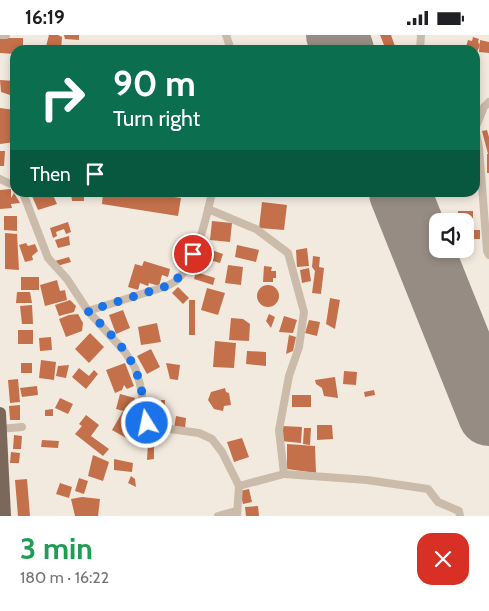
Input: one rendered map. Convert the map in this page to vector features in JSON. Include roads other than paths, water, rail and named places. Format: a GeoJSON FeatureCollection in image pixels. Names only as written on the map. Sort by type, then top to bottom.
{"type":"FeatureCollection","features":[{"type":"Feature","properties":{"kind":"main road"},"geometry":{"type":"LineString","coordinates":[[0,413],[5,516]]}},
{"type":"Feature","properties":{"kind":"street"},"geometry":{"type":"LineString","coordinates":[[0,35],[6,35]]}},
{"type":"Feature","properties":{"kind":"street"},"geometry":{"type":"LineString","coordinates":[[480,117],[484,107],[489,102]]}},
{"type":"Feature","properties":{"kind":"street"},"geometry":{"type":"LineString","coordinates":[[480,160],[487,251],[489,255]]}},
{"type":"Feature","properties":{"kind":"street"},"geometry":{"type":"LineString","coordinates":[[25,197],[48,258],[67,279],[88,311],[125,351],[135,368],[147,423],[155,427],[199,433],[212,439],[222,452],[239,485],[236,514],[218,516]]}},
{"type":"Feature","properties":{"kind":"street"},"geometry":{"type":"LineString","coordinates":[[88,311],[167,286],[176,281],[186,269],[200,240],[211,197]]}},
{"type":"Feature","properties":{"kind":"street"},"geometry":{"type":"LineString","coordinates":[[208,209],[256,229],[288,253],[304,312],[299,347],[289,376],[279,430],[284,474]]}},
{"type":"Feature","properties":{"kind":"street"},"geometry":{"type":"LineString","coordinates":[[1,429],[22,427]]}},
{"type":"Feature","properties":{"kind":"street"},"geometry":{"type":"LineString","coordinates":[[239,485],[284,474],[367,480],[428,489],[438,502],[459,511],[460,516]]}}]}
